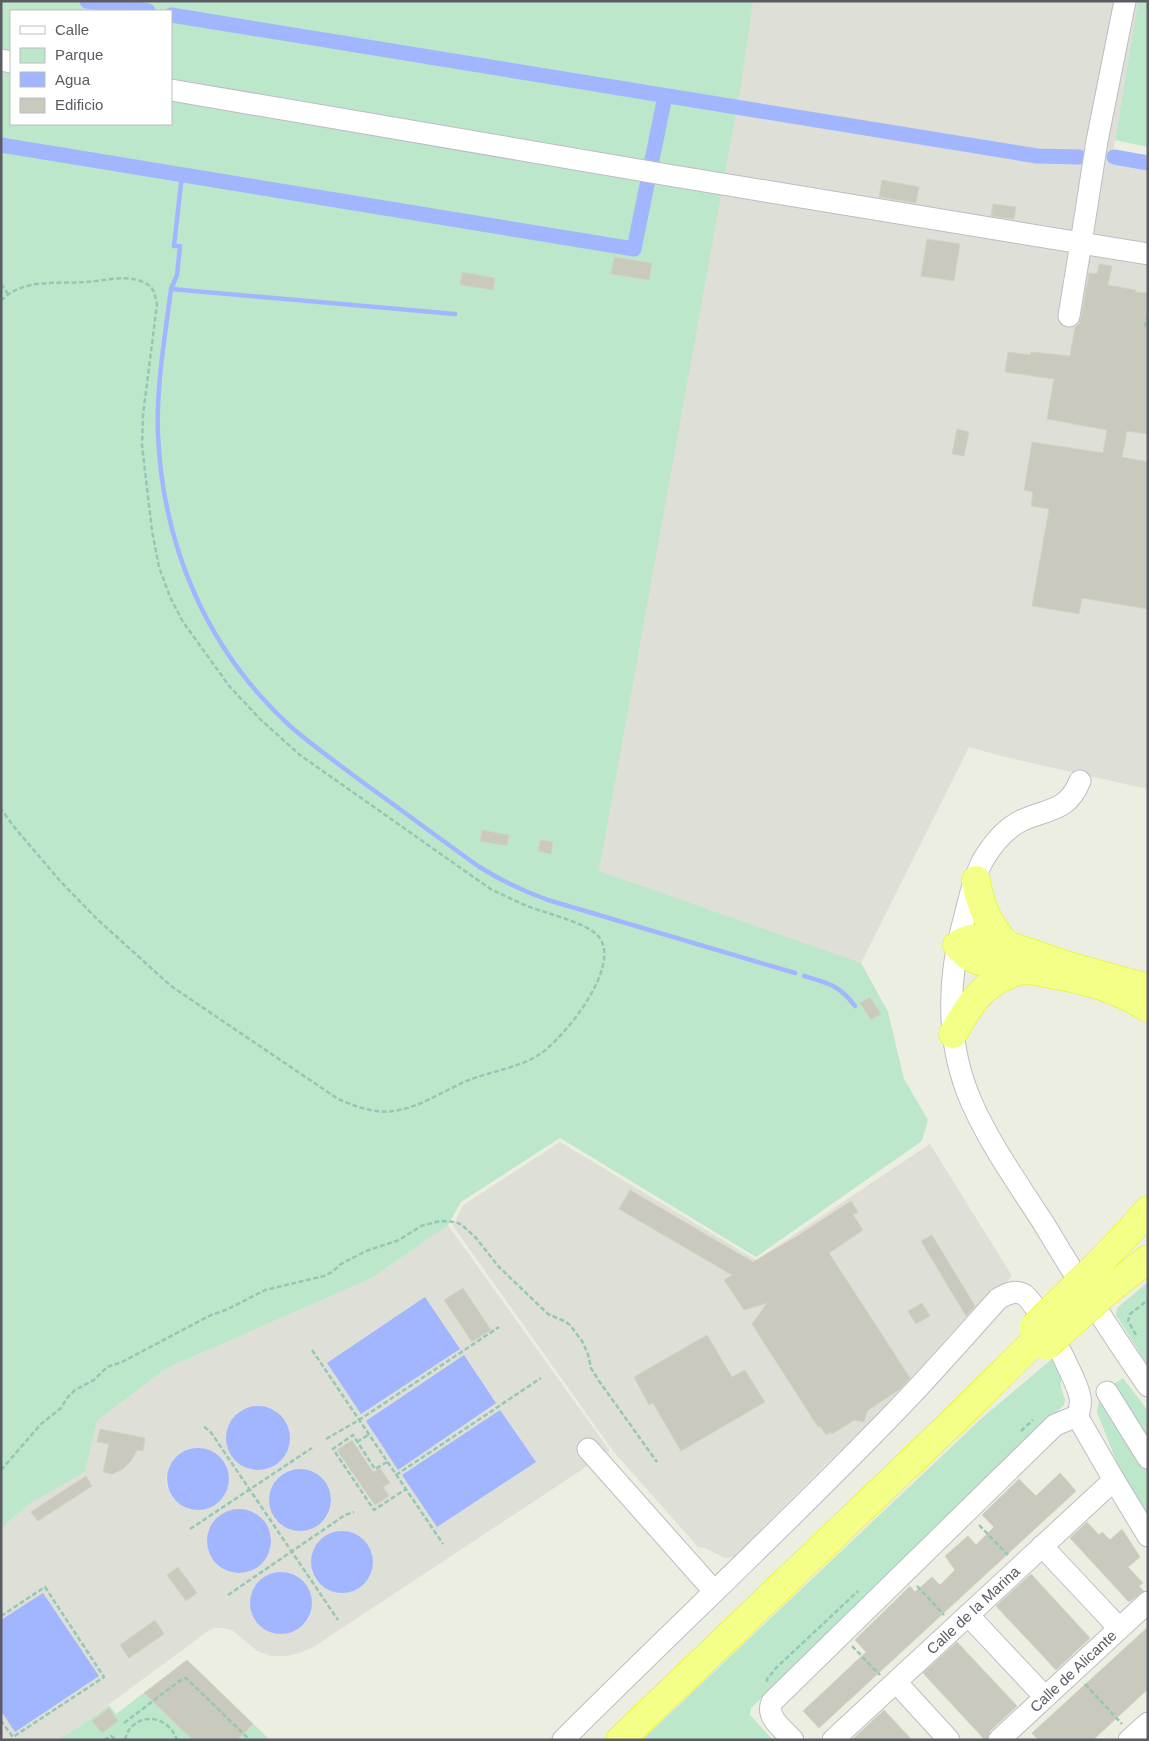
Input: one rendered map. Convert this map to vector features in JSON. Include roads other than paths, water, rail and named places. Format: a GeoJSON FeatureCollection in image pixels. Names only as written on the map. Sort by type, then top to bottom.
{"type":"FeatureCollection","features":[{"type":"Feature","properties":{"kind":"highway"},"geometry":{"type":"LineString","coordinates":[[976,880],[978,895],[989,922],[1007,945]]}},
{"type":"Feature","properties":{"kind":"highway"},"geometry":{"type":"LineString","coordinates":[[1148,988],[1072,968],[988,939],[968,938],[957,945],[966,955],[975,960],[1088,982],[1126,996],[1148,1008]]}},
{"type":"Feature","properties":{"kind":"highway"},"geometry":{"type":"LineString","coordinates":[[953,1034],[972,1001],[982,990],[1006,975],[1022,970]]}},
{"type":"Feature","properties":{"kind":"highway"},"geometry":{"type":"LineString","coordinates":[[1104,1277],[1129,1232],[1148,1210]]}},
{"type":"Feature","properties":{"kind":"highway"},"geometry":{"type":"LineString","coordinates":[[865,1506],[884,1478],[1148,1235]]}},
{"type":"Feature","properties":{"kind":"highway"},"geometry":{"type":"LineString","coordinates":[[1104,1277],[1148,1259]]}},
{"type":"Feature","properties":{"kind":"highway"},"geometry":{"type":"LineString","coordinates":[[620,1740],[962,1414],[1039,1337]]}},
{"type":"Feature","properties":{"kind":"street"},"geometry":{"type":"LineString","coordinates":[[1068,316],[1097,141],[1125,1]]}},
{"type":"Feature","properties":{"kind":"street"},"geometry":{"type":"LineString","coordinates":[[172,90],[674,176],[1148,254]]}},
{"type":"Feature","properties":{"kind":"street"},"geometry":{"type":"LineString","coordinates":[[1080,781],[1073,795],[1061,806],[1031,816],[1004,832],[993,844],[981,863],[957,945],[952,989],[953,1034],[963,1082],[981,1123],[1109,1331],[1148,1386]]}},
{"type":"Feature","properties":{"kind":"street"},"geometry":{"type":"LineString","coordinates":[[563,1740],[780,1528],[895,1412],[1005,1294],[1014,1292],[1027,1296],[1039,1314],[1067,1363],[1080,1395],[1081,1403],[1077,1416],[1148,1536]]}},
{"type":"Feature","properties":{"kind":"street"},"geometry":{"type":"LineString","coordinates":[[1107,1392],[1148,1458]]}},
{"type":"Feature","properties":{"kind":"street"},"geometry":{"type":"LineString","coordinates":[[773,1710],[904,1572],[1055,1425],[1077,1416]]}},
{"type":"Feature","properties":{"kind":"street"},"geometry":{"type":"LineString","coordinates":[[588,1449],[714,1591]]}},
{"type":"Feature","properties":{"kind":"street","name":"Calle de la Marina"},"geometry":{"type":"LineString","coordinates":[[833,1740],[1114,1480]]}},
{"type":"Feature","properties":{"kind":"street"},"geometry":{"type":"LineString","coordinates":[[1042,1546],[1119,1628]]}},
{"type":"Feature","properties":{"kind":"street","name":"Calle de Alicante"},"geometry":{"type":"LineString","coordinates":[[999,1740],[1148,1602]]}},
{"type":"Feature","properties":{"kind":"street"},"geometry":{"type":"LineString","coordinates":[[962,1621],[1045,1697]]}},
{"type":"Feature","properties":{"kind":"street"},"geometry":{"type":"LineString","coordinates":[[893,1684],[949,1740]]}},
{"type":"Feature","properties":{"kind":"street"},"geometry":{"type":"LineString","coordinates":[[773,1710],[793,1740]]}},
{"type":"Feature","properties":{"kind":"street"},"geometry":{"type":"LineString","coordinates":[[773,1710],[807,1740]]}},
{"type":"Feature","properties":{"kind":"water"},"geometry":{"type":"Polygon","coordinates":[[[425,1297],[460,1349],[361,1414],[327,1363],[425,1297]]]}},
{"type":"Feature","properties":{"kind":"water"},"geometry":{"type":"Polygon","coordinates":[[[464,1355],[496,1403],[398,1470],[366,1421],[464,1355]]]}},
{"type":"Feature","properties":{"kind":"water"},"geometry":{"type":"Polygon","coordinates":[[[258,1406],[270,1408],[281,1415],[288,1426],[290,1438],[288,1450],[281,1461],[270,1468],[258,1470],[246,1468],[235,1461],[228,1450],[226,1438],[228,1426],[235,1415],[246,1408],[258,1406]]]}},
{"type":"Feature","properties":{"kind":"water"},"geometry":{"type":"Polygon","coordinates":[[[500,1410],[536,1462],[437,1527],[402,1475],[500,1410]]]}},
{"type":"Feature","properties":{"kind":"water"},"geometry":{"type":"Polygon","coordinates":[[[192,1448],[204,1448],[220,1457],[227,1467],[229,1479],[227,1491],[220,1501],[204,1510],[192,1510],[181,1505],[172,1496],[167,1485],[167,1473],[172,1462],[181,1453],[192,1448]]]}},
{"type":"Feature","properties":{"kind":"water"},"geometry":{"type":"Polygon","coordinates":[[[294,1469],[306,1469],[322,1478],[329,1488],[331,1500],[329,1512],[322,1522],[306,1531],[294,1531],[283,1526],[274,1517],[269,1506],[269,1494],[274,1483],[283,1474],[294,1469]]]}},
{"type":"Feature","properties":{"kind":"water"},"geometry":{"type":"Polygon","coordinates":[[[239,1509],[257,1515],[265,1523],[271,1541],[265,1559],[257,1567],[239,1573],[221,1567],[213,1559],[207,1541],[213,1523],[221,1515],[239,1509]]]}},
{"type":"Feature","properties":{"kind":"water"},"geometry":{"type":"Polygon","coordinates":[[[336,1531],[348,1531],[364,1540],[371,1550],[373,1562],[371,1574],[364,1584],[348,1593],[336,1593],[325,1588],[316,1579],[311,1568],[311,1556],[316,1545],[325,1536],[336,1531]]]}},
{"type":"Feature","properties":{"kind":"water"},"geometry":{"type":"Polygon","coordinates":[[[281,1572],[293,1574],[303,1581],[310,1591],[312,1603],[310,1615],[303,1625],[293,1632],[281,1634],[269,1632],[259,1625],[252,1615],[250,1603],[252,1591],[259,1581],[269,1574],[281,1572]]]}},
{"type":"Feature","properties":{"kind":"water"},"geometry":{"type":"Polygon","coordinates":[[[43,1593],[99,1676],[15,1732],[1,1711],[1,1620],[43,1593]]]}},
{"type":"Feature","properties":{"kind":"waterway"},"geometry":{"type":"LineString","coordinates":[[87,1],[142,10]]}},
{"type":"Feature","properties":{"kind":"waterway"},"geometry":{"type":"LineString","coordinates":[[172,15],[1037,156],[1079,157]]}},
{"type":"Feature","properties":{"kind":"waterway"},"geometry":{"type":"LineString","coordinates":[[1,145],[634,249],[665,96]]}},
{"type":"Feature","properties":{"kind":"waterway"},"geometry":{"type":"LineString","coordinates":[[1114,157],[1148,163]]}},
{"type":"Feature","properties":{"kind":"waterway"},"geometry":{"type":"LineString","coordinates":[[182,175],[174,246],[180,246],[177,275],[171,289],[158,399],[158,435],[162,477],[169,517],[180,556],[195,594],[213,630],[235,664],[261,696],[299,734],[450,846],[495,876],[548,900],[795,973]]}},
{"type":"Feature","properties":{"kind":"waterway"},"geometry":{"type":"LineString","coordinates":[[171,289],[455,314]]}},
{"type":"Feature","properties":{"kind":"waterway"},"geometry":{"type":"LineString","coordinates":[[804,976],[838,989],[855,1006]]}}]}
